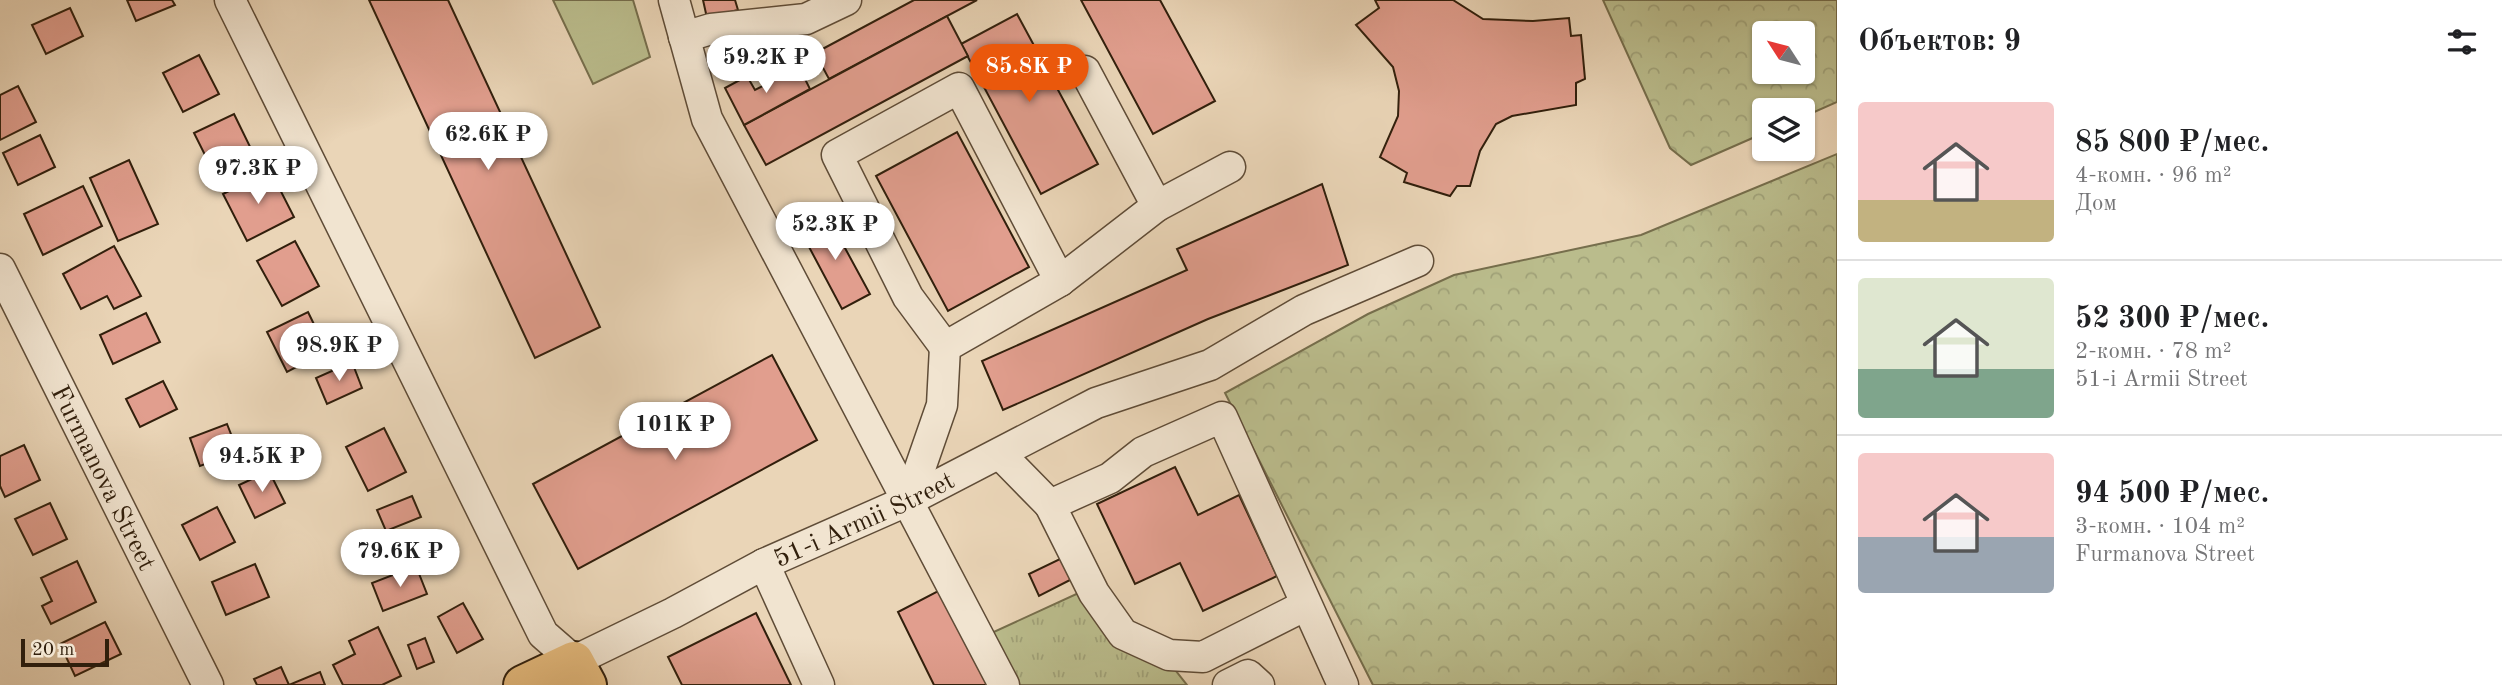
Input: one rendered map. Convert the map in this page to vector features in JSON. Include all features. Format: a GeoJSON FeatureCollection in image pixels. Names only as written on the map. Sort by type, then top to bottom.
{"type":"FeatureCollection","features":[{"type":"Feature","properties":{"kind":"main road","name":"51-i Armii Street"},"geometry":{"type":"LineString","coordinates":[[523,685],[580,673]]}},
{"type":"Feature","properties":{"kind":"street"},"geometry":{"type":"LineString","coordinates":[[230,0],[543,634],[580,673]]}},
{"type":"Feature","properties":{"kind":"street"},"geometry":{"type":"LineString","coordinates":[[674,0],[707,119],[1004,685]]}},
{"type":"Feature","properties":{"kind":"street"},"geometry":{"type":"LineString","coordinates":[[684,37],[846,0]]}},
{"type":"Feature","properties":{"kind":"street"},"geometry":{"type":"LineString","coordinates":[[1085,71],[1157,206]]}},
{"type":"Feature","properties":{"kind":"street"},"geometry":{"type":"LineString","coordinates":[[909,500],[942,405],[944,347],[908,298],[837,155],[959,88],[1060,281]]}},
{"type":"Feature","properties":{"kind":"street"},"geometry":{"type":"LineString","coordinates":[[944,347],[1060,281],[1157,206],[1230,167]]}},
{"type":"Feature","properties":{"kind":"street","name":"51-i Armii Street"},"geometry":{"type":"LineString","coordinates":[[580,673],[673,613],[764,564],[909,500],[1096,404],[1210,365],[1304,310],[1418,261]]}},
{"type":"Feature","properties":{"kind":"street","name":"Furmanova Street"},"geometry":{"type":"LineString","coordinates":[[0,269],[208,685]]}},
{"type":"Feature","properties":{"kind":"street"},"geometry":{"type":"LineString","coordinates":[[1050,505],[1110,478],[1143,452],[1222,417],[1343,685]]}},
{"type":"Feature","properties":{"kind":"street"},"geometry":{"type":"LineString","coordinates":[[1000,454],[1050,505],[1094,593],[1123,634],[1169,655],[1203,657],[1307,605]]}},
{"type":"Feature","properties":{"kind":"street"},"geometry":{"type":"LineString","coordinates":[[764,564],[819,685]]}},
{"type":"Feature","properties":{"kind":"street"},"geometry":{"type":"LineString","coordinates":[[1228,685],[1248,675],[1259,685]]}},
{"type":"Feature","properties":{"kind":"green space"},"geometry":{"type":"Polygon","coordinates":[[[553,0],[633,0],[650,57],[593,84],[553,0]]]}},
{"type":"Feature","properties":{"kind":"green space"},"geometry":{"type":"Polygon","coordinates":[[[1603,0],[1837,0],[1837,102],[1815,112],[1815,98],[1752,98],[1752,138],[1691,165],[1670,148],[1603,0]]]}},
{"type":"Feature","properties":{"kind":"green space"},"geometry":{"type":"Polygon","coordinates":[[[1837,154],[1837,685],[1373,685],[1225,393],[1368,314],[1454,275],[1641,235],[1837,154]]]}},
{"type":"Feature","properties":{"kind":"green space"},"geometry":{"type":"Polygon","coordinates":[[[1083,591],[1172,666],[1187,685],[1011,685],[985,636],[1083,591]]]}},
{"type":"Feature","properties":{"kind":"building"},"geometry":{"type":"Polygon","coordinates":[[[127,0],[172,0],[175,5],[136,21],[127,0]]]}},
{"type":"Feature","properties":{"kind":"building"},"geometry":{"type":"Polygon","coordinates":[[[369,0],[448,0],[600,327],[535,358],[369,0]]]}},
{"type":"Feature","properties":{"kind":"building"},"geometry":{"type":"Polygon","coordinates":[[[703,0],[735,0],[738,10],[707,18],[703,0]]]}},
{"type":"Feature","properties":{"kind":"building"},"geometry":{"type":"Polygon","coordinates":[[[914,0],[977,0],[829,79],[815,53],[914,0]]]}},
{"type":"Feature","properties":{"kind":"building"},"geometry":{"type":"Polygon","coordinates":[[[1081,0],[1160,0],[1215,101],[1153,134],[1081,0]]]}},
{"type":"Feature","properties":{"kind":"building"},"geometry":{"type":"Polygon","coordinates":[[[1375,0],[1453,0],[1483,19],[1533,21],[1569,18],[1571,36],[1581,35],[1585,79],[1576,83],[1576,105],[1512,116],[1496,124],[1480,151],[1470,186],[1457,186],[1450,196],[1404,182],[1407,173],[1380,157],[1398,116],[1399,91],[1393,67],[1356,25],[1379,8],[1375,0]]]}},
{"type":"Feature","properties":{"kind":"building"},"geometry":{"type":"Polygon","coordinates":[[[70,8],[83,36],[46,54],[32,25],[70,8]]]}},
{"type":"Feature","properties":{"kind":"building"},"geometry":{"type":"Polygon","coordinates":[[[1017,14],[1098,164],[1041,194],[961,44],[1017,14]]]}},
{"type":"Feature","properties":{"kind":"building"},"geometry":{"type":"Polygon","coordinates":[[[947,16],[968,56],[766,165],[744,125],[947,16]]]}},
{"type":"Feature","properties":{"kind":"building"},"geometry":{"type":"Polygon","coordinates":[[[199,55],[219,94],[183,112],[163,73],[199,55]]]}},
{"type":"Feature","properties":{"kind":"building"},"geometry":{"type":"Polygon","coordinates":[[[799,67],[810,89],[744,125],[725,88],[747,76],[755,90],[799,67]]]}},
{"type":"Feature","properties":{"kind":"building"},"geometry":{"type":"Polygon","coordinates":[[[18,86],[36,122],[0,140],[0,95],[18,86]]]}},
{"type":"Feature","properties":{"kind":"building"},"geometry":{"type":"Polygon","coordinates":[[[234,114],[257,161],[218,181],[194,133],[234,114]]]}},
{"type":"Feature","properties":{"kind":"building"},"geometry":{"type":"Polygon","coordinates":[[[957,132],[1029,267],[948,311],[876,176],[957,132]]]}},
{"type":"Feature","properties":{"kind":"building"},"geometry":{"type":"Polygon","coordinates":[[[40,135],[55,167],[18,185],[3,153],[40,135]]]}},
{"type":"Feature","properties":{"kind":"building"},"geometry":{"type":"Polygon","coordinates":[[[129,160],[158,224],[118,241],[90,178],[129,160]]]}},
{"type":"Feature","properties":{"kind":"building"},"geometry":{"type":"Polygon","coordinates":[[[270,170],[294,217],[247,241],[223,194],[270,170]]]}},
{"type":"Feature","properties":{"kind":"building"},"geometry":{"type":"Polygon","coordinates":[[[1322,184],[1348,265],[1208,319],[1003,410],[982,361],[1187,270],[1177,249],[1322,184]]]}},
{"type":"Feature","properties":{"kind":"building"},"geometry":{"type":"Polygon","coordinates":[[[83,186],[102,226],[43,255],[24,214],[83,186]]]}},
{"type":"Feature","properties":{"kind":"building"},"geometry":{"type":"Polygon","coordinates":[[[827,215],[870,294],[842,309],[800,230],[827,215]]]}},
{"type":"Feature","properties":{"kind":"building"},"geometry":{"type":"Polygon","coordinates":[[[295,241],[319,286],[282,306],[257,261],[295,241]]]}},
{"type":"Feature","properties":{"kind":"building"},"geometry":{"type":"Polygon","coordinates":[[[114,246],[141,296],[114,309],[107,296],[81,309],[63,274],[114,246]]]}},
{"type":"Feature","properties":{"kind":"building"},"geometry":{"type":"Polygon","coordinates":[[[308,312],[327,351],[287,372],[267,332],[308,312]]]}},
{"type":"Feature","properties":{"kind":"building"},"geometry":{"type":"Polygon","coordinates":[[[146,313],[160,342],[113,364],[100,335],[146,313]]]}},
{"type":"Feature","properties":{"kind":"building"},"geometry":{"type":"Polygon","coordinates":[[[772,355],[817,440],[578,569],[533,484],[772,355]]]}},
{"type":"Feature","properties":{"kind":"building"},"geometry":{"type":"Polygon","coordinates":[[[352,362],[362,388],[327,404],[316,378],[352,362]]]}},
{"type":"Feature","properties":{"kind":"building"},"geometry":{"type":"Polygon","coordinates":[[[163,381],[177,409],[140,427],[126,399],[163,381]]]}},
{"type":"Feature","properties":{"kind":"building"},"geometry":{"type":"Polygon","coordinates":[[[227,424],[238,452],[200,466],[190,438],[227,424]]]}},
{"type":"Feature","properties":{"kind":"building"},"geometry":{"type":"Polygon","coordinates":[[[384,428],[406,472],[368,491],[346,447],[384,428]]]}},
{"type":"Feature","properties":{"kind":"building"},"geometry":{"type":"Polygon","coordinates":[[[24,445],[40,480],[5,497],[0,486],[0,456],[24,445]]]}},
{"type":"Feature","properties":{"kind":"building"},"geometry":{"type":"Polygon","coordinates":[[[1175,467],[1198,515],[1239,495],[1277,576],[1203,611],[1180,563],[1135,584],[1097,504],[1175,467]]]}},
{"type":"Feature","properties":{"kind":"building"},"geometry":{"type":"Polygon","coordinates":[[[269,471],[285,503],[255,518],[239,485],[269,471]]]}},
{"type":"Feature","properties":{"kind":"building"},"geometry":{"type":"Polygon","coordinates":[[[412,496],[421,517],[386,531],[377,510],[412,496]]]}},
{"type":"Feature","properties":{"kind":"building"},"geometry":{"type":"Polygon","coordinates":[[[50,503],[67,539],[33,555],[15,519],[50,503]]]}},
{"type":"Feature","properties":{"kind":"building"},"geometry":{"type":"Polygon","coordinates":[[[217,507],[235,542],[200,560],[182,525],[217,507]]]}},
{"type":"Feature","properties":{"kind":"building"},"geometry":{"type":"Polygon","coordinates":[[[1062,558],[1072,579],[1039,596],[1029,574],[1062,558]]]}},
{"type":"Feature","properties":{"kind":"building"},"geometry":{"type":"Polygon","coordinates":[[[77,561],[96,602],[51,624],[42,606],[52,601],[41,578],[77,561]]]}},
{"type":"Feature","properties":{"kind":"building"},"geometry":{"type":"Polygon","coordinates":[[[255,564],[269,597],[226,615],[212,582],[255,564]]]}},
{"type":"Feature","properties":{"kind":"building"},"geometry":{"type":"Polygon","coordinates":[[[416,566],[427,594],[383,611],[372,583],[416,566]]]}},
{"type":"Feature","properties":{"kind":"building"},"geometry":{"type":"Polygon","coordinates":[[[942,589],[989,685],[934,685],[898,612],[942,589]]]}},
{"type":"Feature","properties":{"kind":"building"},"geometry":{"type":"Polygon","coordinates":[[[463,603],[483,639],[457,653],[438,617],[463,603]]]}},
{"type":"Feature","properties":{"kind":"building"},"geometry":{"type":"Polygon","coordinates":[[[756,613],[791,685],[682,685],[668,657],[756,613]]]}},
{"type":"Feature","properties":{"kind":"building"},"geometry":{"type":"Polygon","coordinates":[[[105,622],[121,654],[75,676],[60,644],[105,622]]]}},
{"type":"Feature","properties":{"kind":"building"},"geometry":{"type":"Polygon","coordinates":[[[378,627],[401,676],[382,685],[343,685],[333,665],[355,654],[349,641],[378,627]]]}},
{"type":"Feature","properties":{"kind":"building"},"geometry":{"type":"Polygon","coordinates":[[[425,638],[434,662],[417,669],[408,645],[425,638]]]}},
{"type":"Feature","properties":{"kind":"building"},"geometry":{"type":"Polygon","coordinates":[[[281,667],[289,685],[257,685],[254,679],[281,667]]]}},
{"type":"Feature","properties":{"kind":"building"},"geometry":{"type":"Polygon","coordinates":[[[320,672],[325,685],[289,685],[320,672]]]}}]}
